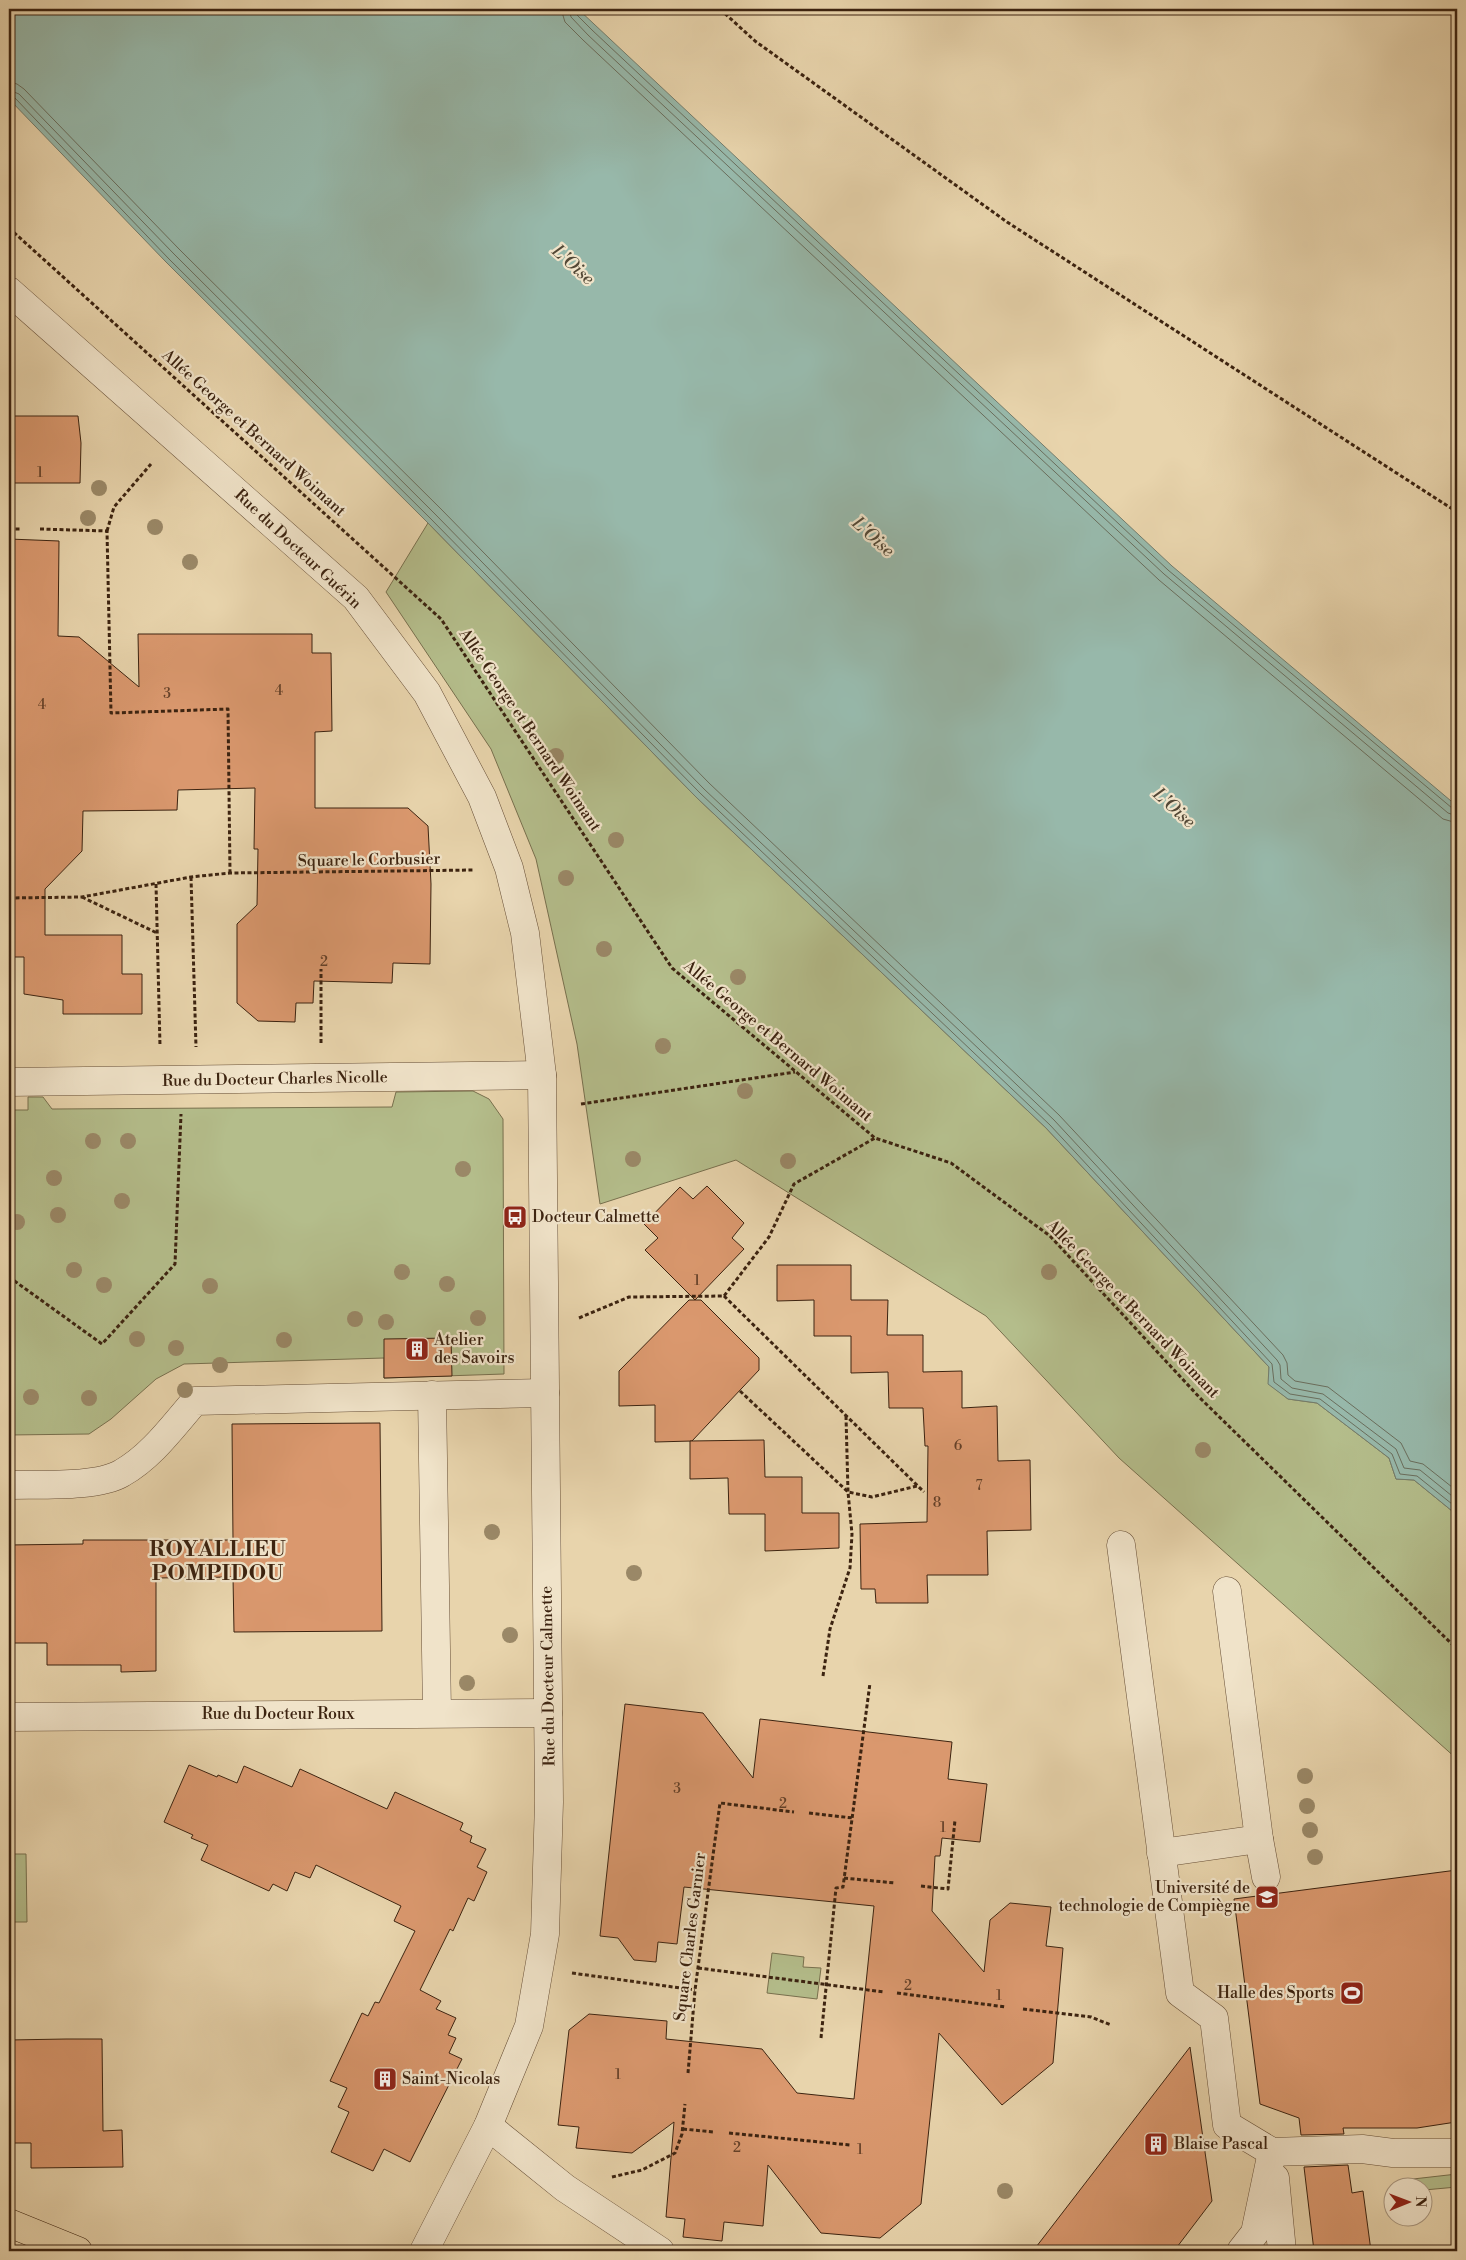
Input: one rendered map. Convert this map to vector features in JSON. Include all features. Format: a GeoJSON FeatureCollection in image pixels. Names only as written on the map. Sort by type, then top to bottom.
{"type":"FeatureCollection","features":[{"type":"Feature","properties":{"kind":"main road"},"geometry":{"type":"LineString","coordinates":[[9,2223],[78,2251]]}},
{"type":"Feature","properties":{"kind":"street","name":"Rue du Docteur Guérin"},"geometry":{"type":"LineString","coordinates":[[9,291],[356,598],[427,693],[482,797],[509,868],[525,933],[542,1075]]}},
{"type":"Feature","properties":{"kind":"street","name":"Rue du Docteur Charles Nicolle"},"geometry":{"type":"LineString","coordinates":[[9,1082],[542,1075]]}},
{"type":"Feature","properties":{"kind":"street","name":"Rue du Docteur Calmette"},"geometry":{"type":"LineString","coordinates":[[424,2251],[488,2126],[529,2026],[545,1934],[549,1802],[542,1075]]}},
{"type":"Feature","properties":{"kind":"street"},"geometry":{"type":"LineString","coordinates":[[9,1485],[82,1484],[121,1474],[155,1447],[195,1401],[545,1392]]}},
{"type":"Feature","properties":{"kind":"street"},"geometry":{"type":"LineString","coordinates":[[432,1395],[437,1713]]}},
{"type":"Feature","properties":{"kind":"street"},"geometry":{"type":"LineString","coordinates":[[1121,1545],[1180,1993],[1214,2018],[1227,2125],[1272,2152],[1362,2149],[1393,2153],[1457,2153]]}},
{"type":"Feature","properties":{"kind":"street"},"geometry":{"type":"LineString","coordinates":[[1226,1591],[1259,1838],[1266,1877]]}},
{"type":"Feature","properties":{"kind":"street","name":"Rue du Docteur Roux"},"geometry":{"type":"LineString","coordinates":[[9,1717],[548,1712]]}},
{"type":"Feature","properties":{"kind":"street"},"geometry":{"type":"LineString","coordinates":[[1162,1852],[1259,1838]]}},
{"type":"Feature","properties":{"kind":"street"},"geometry":{"type":"LineString","coordinates":[[488,2126],[565,2188],[660,2251]]}},
{"type":"Feature","properties":{"kind":"street"},"geometry":{"type":"LineString","coordinates":[[1241,2251],[1255,2233],[1272,2152]]}},
{"type":"Feature","properties":{"kind":"street"},"geometry":{"type":"LineString","coordinates":[[1272,2152],[1282,2251]]}},
{"type":"Feature","properties":{"kind":"path"},"geometry":{"type":"LineString","coordinates":[[720,9],[754,40],[1008,222],[1457,512]]}},
{"type":"Feature","properties":{"kind":"path","name":"Allée George et Bernard Woimant"},"geometry":{"type":"LineString","coordinates":[[9,228],[441,619],[672,968],[875,1138],[951,1163],[1050,1236],[1200,1398],[1457,1649]]}},
{"type":"Feature","properties":{"kind":"path"},"geometry":{"type":"LineString","coordinates":[[174,437],[114,507],[107,531],[110,713],[228,710],[230,873]]}},
{"type":"Feature","properties":{"kind":"path"},"geometry":{"type":"LineString","coordinates":[[9,529],[20,529]]}},
{"type":"Feature","properties":{"kind":"path"},"geometry":{"type":"LineString","coordinates":[[40,529],[107,531]]}},
{"type":"Feature","properties":{"kind":"path","name":"Square le Corbusier"},"geometry":{"type":"LineString","coordinates":[[9,898],[82,897],[192,877],[230,873],[451,871],[509,868]]}},
{"type":"Feature","properties":{"kind":"path"},"geometry":{"type":"LineString","coordinates":[[9,1277],[102,1344],[176,1264],[180,1080],[192,877]]}},
{"type":"Feature","properties":{"kind":"path"},"geometry":{"type":"LineString","coordinates":[[156,884],[157,933],[180,1080]]}},
{"type":"Feature","properties":{"kind":"path"},"geometry":{"type":"LineString","coordinates":[[82,897],[157,933]]}},
{"type":"Feature","properties":{"kind":"path"},"geometry":{"type":"LineString","coordinates":[[321,969],[321,1078]]}},
{"type":"Feature","properties":{"kind":"path"},"geometry":{"type":"LineString","coordinates":[[580,1104],[796,1072]]}},
{"type":"Feature","properties":{"kind":"path"},"geometry":{"type":"LineString","coordinates":[[724,1296],[769,1237],[794,1184],[875,1138]]}},
{"type":"Feature","properties":{"kind":"path"},"geometry":{"type":"LineString","coordinates":[[544,1332],[630,1297],[724,1296],[924,1492]]}},
{"type":"Feature","properties":{"kind":"path"},"geometry":{"type":"LineString","coordinates":[[740,1391],[848,1492],[872,1497],[918,1486]]}},
{"type":"Feature","properties":{"kind":"path"},"geometry":{"type":"LineString","coordinates":[[823,1676],[830,1629],[850,1568],[852,1534],[848,1492],[846,1416]]}},
{"type":"Feature","properties":{"kind":"path"},"geometry":{"type":"LineString","coordinates":[[821,2038],[828,1984],[836,1888],[843,1887],[870,1683]]}},
{"type":"Feature","properties":{"kind":"path","name":"Square Charles Garnier"},"geometry":{"type":"LineString","coordinates":[[688,2074],[695,1990],[720,1803],[794,1812]]}},
{"type":"Feature","properties":{"kind":"path"},"geometry":{"type":"LineString","coordinates":[[809,1813],[852,1818]]}},
{"type":"Feature","properties":{"kind":"path"},"geometry":{"type":"LineString","coordinates":[[921,1886],[948,1889],[955,1820]]}},
{"type":"Feature","properties":{"kind":"path"},"geometry":{"type":"LineString","coordinates":[[844,1878],[895,1883]]}},
{"type":"Feature","properties":{"kind":"path"},"geometry":{"type":"LineString","coordinates":[[539,1968],[695,1990]]}},
{"type":"Feature","properties":{"kind":"path"},"geometry":{"type":"LineString","coordinates":[[698,1968],[884,1992]]}},
{"type":"Feature","properties":{"kind":"path"},"geometry":{"type":"LineString","coordinates":[[897,1993],[1006,2007]]}},
{"type":"Feature","properties":{"kind":"path"},"geometry":{"type":"LineString","coordinates":[[1023,2009],[1092,2017],[1110,2025]]}},
{"type":"Feature","properties":{"kind":"path"},"geometry":{"type":"LineString","coordinates":[[565,2188],[642,2170],[675,2153],[683,2129],[685,2104]]}},
{"type":"Feature","properties":{"kind":"path"},"geometry":{"type":"LineString","coordinates":[[683,2129],[714,2132]]}},
{"type":"Feature","properties":{"kind":"path"},"geometry":{"type":"LineString","coordinates":[[729,2133],[850,2145]]}},
{"type":"Feature","properties":{"kind":"green space"},"geometry":{"type":"Polygon","coordinates":[[[428,523],[696,797],[1046,1128],[1269,1367],[1269,1384],[1288,1399],[1317,1403],[1389,1458],[1396,1479],[1414,1480],[1457,1515],[1457,1759],[1119,1458],[986,1316],[736,1160],[600,1204],[577,1044],[536,859],[491,749],[386,592],[428,523]]]}},
{"type":"Feature","properties":{"kind":"green space"},"geometry":{"type":"Polygon","coordinates":[[[473,1091],[489,1099],[503,1119],[504,1374],[384,1378],[384,1358],[184,1364],[156,1379],[111,1419],[89,1434],[9,1435],[9,1110],[28,1110],[28,1097],[43,1097],[52,1109],[392,1107],[396,1092],[473,1091]]]}},
{"type":"Feature","properties":{"kind":"green space"},"geometry":{"type":"Polygon","coordinates":[[[9,1854],[26,1854],[27,1922],[9,1922],[9,1854]]]}},
{"type":"Feature","properties":{"kind":"green space"},"geometry":{"type":"Polygon","coordinates":[[[772,1953],[804,1957],[803,1967],[821,1968],[817,1999],[767,1993],[772,1953]]]}},
{"type":"Feature","properties":{"kind":"green space"},"geometry":{"type":"Polygon","coordinates":[[[1457,2174],[1457,2187],[1434,2189],[1434,2178],[1422,2178],[1457,2174]]]}},
{"type":"Feature","properties":{"kind":"water","name":"L'Oise"},"geometry":{"type":"Polygon","coordinates":[[[9,9],[578,9],[1172,566],[1457,806],[1457,1515],[1414,1480],[1396,1479],[1389,1458],[1317,1403],[1288,1399],[1268,1384],[1269,1367],[1046,1128],[696,797],[428,523],[166,262],[9,99],[9,9]]]}},
{"type":"Feature","properties":{"kind":"building"},"geometry":{"type":"Polygon","coordinates":[[[9,416],[78,416],[81,443],[80,483],[9,483],[9,416]]]}},
{"type":"Feature","properties":{"kind":"building"},"geometry":{"type":"Polygon","coordinates":[[[9,539],[59,541],[58,636],[79,637],[139,687],[138,634],[312,634],[312,653],[331,653],[332,731],[315,732],[315,808],[408,808],[428,826],[431,884],[430,964],[393,963],[392,983],[314,981],[313,1003],[296,1003],[295,1022],[258,1021],[237,1003],[237,924],[257,905],[258,849],[254,849],[255,788],[178,790],[177,810],[83,811],[82,851],[45,889],[45,935],[122,935],[122,974],[142,974],[142,1014],[63,1014],[63,1000],[24,994],[24,957],[9,957],[9,539]]]}},
{"type":"Feature","properties":{"kind":"building"},"geometry":{"type":"Polygon","coordinates":[[[707,1186],[744,1223],[732,1238],[744,1249],[695,1300],[645,1250],[658,1238],[644,1224],[680,1187],[693,1199],[707,1186]]]}},
{"type":"Feature","properties":{"kind":"building"},"geometry":{"type":"Polygon","coordinates":[[[777,1265],[851,1265],[851,1300],[888,1300],[887,1335],[923,1335],[923,1372],[962,1371],[962,1408],[997,1406],[998,1461],[1030,1460],[1031,1530],[987,1531],[988,1575],[927,1575],[928,1603],[876,1603],[875,1589],[861,1589],[860,1524],[927,1522],[928,1446],[925,1446],[923,1408],[889,1408],[888,1372],[851,1373],[851,1336],[814,1336],[814,1300],[777,1301],[777,1265]]]}},
{"type":"Feature","properties":{"kind":"building"},"geometry":{"type":"Polygon","coordinates":[[[689,1300],[701,1300],[759,1358],[759,1370],[692,1441],[655,1442],[655,1405],[619,1406],[619,1371],[689,1300]]]}},
{"type":"Feature","properties":{"kind":"building","name":"Atelier des Savoirs"},"geometry":{"type":"Polygon","coordinates":[[[451,1338],[452,1376],[384,1378],[384,1339],[451,1338]]]}},
{"type":"Feature","properties":{"kind":"building"},"geometry":{"type":"Polygon","coordinates":[[[380,1423],[382,1631],[234,1632],[233,1577],[156,1578],[156,1671],[121,1672],[121,1665],[47,1665],[47,1643],[9,1643],[9,1545],[83,1544],[83,1540],[233,1540],[232,1424],[380,1423]]]}},
{"type":"Feature","properties":{"kind":"building"},"geometry":{"type":"Polygon","coordinates":[[[764,1440],[765,1477],[802,1477],[802,1513],[839,1513],[839,1548],[765,1551],[765,1514],[729,1514],[728,1478],[690,1479],[690,1441],[764,1440]]]}},
{"type":"Feature","properties":{"kind":"building"},"geometry":{"type":"Polygon","coordinates":[[[625,1704],[703,1713],[753,1778],[760,1719],[952,1742],[948,1779],[987,1784],[980,1842],[942,1838],[940,1856],[935,1856],[932,1911],[984,1972],[990,1920],[1010,1903],[1051,1907],[1046,1946],[1063,1948],[1053,2063],[1002,2105],[939,2033],[921,2204],[880,2238],[821,2233],[768,2165],[763,2226],[724,2222],[722,2241],[683,2237],[685,2219],[666,2217],[674,2122],[632,2153],[576,2148],[579,2127],[558,2125],[569,2030],[589,2014],[667,2021],[666,2039],[762,2049],[797,2093],[854,2099],[874,1906],[684,1887],[677,1944],[658,1942],[656,1962],[634,1960],[618,1938],[600,1936],[625,1704]]]}},
{"type":"Feature","properties":{"kind":"building"},"geometry":{"type":"Polygon","coordinates":[[[189,1765],[237,1783],[244,1766],[292,1787],[300,1769],[387,1809],[395,1792],[463,1823],[460,1830],[472,1836],[470,1842],[486,1849],[477,1867],[487,1872],[474,1901],[468,1898],[453,1931],[450,1929],[420,1990],[441,2001],[436,2009],[456,2018],[448,2035],[456,2038],[449,2053],[462,2059],[410,2162],[384,2149],[373,2171],[331,2152],[349,2112],[338,2107],[347,2088],[330,2081],[362,2013],[368,2016],[375,2002],[379,2003],[415,1931],[394,1921],[401,1906],[316,1865],[310,1878],[295,1872],[287,1891],[273,1884],[269,1891],[201,1860],[208,1845],[191,1838],[193,1835],[164,1822],[189,1765]]]}},
{"type":"Feature","properties":{"kind":"building","name":"Halle des Sports"},"geometry":{"type":"Polygon","coordinates":[[[1457,1870],[1456,2122],[1417,2128],[1343,2128],[1344,2134],[1301,2135],[1299,2118],[1260,2104],[1234,1899],[1457,1870]]]}},
{"type":"Feature","properties":{"kind":"building"},"geometry":{"type":"Polygon","coordinates":[[[102,2039],[103,2131],[122,2130],[123,2167],[31,2168],[31,2143],[9,2143],[9,2040],[102,2039]]]}},
{"type":"Feature","properties":{"kind":"building","name":"Blaise Pascal"},"geometry":{"type":"Polygon","coordinates":[[[1190,2047],[1212,2201],[1174,2251],[1033,2251],[1190,2047]]]}},
{"type":"Feature","properties":{"kind":"building"},"geometry":{"type":"Polygon","coordinates":[[[1348,2165],[1352,2193],[1363,2191],[1371,2251],[1314,2251],[1304,2167],[1348,2165]]]}},
{"type":"Feature","properties":{"kind":"place","name":"Docteur Calmette"},"geometry":{"type":"Point","coordinates":[515,1217]}},
{"type":"Feature","properties":{"kind":"place","name":"Atelier des Savoirs"},"geometry":{"type":"Point","coordinates":[417,1349]}},
{"type":"Feature","properties":{"kind":"place","name":"Université de technologie de Compiègne"},"geometry":{"type":"Point","coordinates":[1267,1897]}},
{"type":"Feature","properties":{"kind":"place","name":"Halle des Sports"},"geometry":{"type":"Point","coordinates":[1352,1993]}},
{"type":"Feature","properties":{"kind":"place","name":"Saint-Nicolas"},"geometry":{"type":"Point","coordinates":[385,2079]}},
{"type":"Feature","properties":{"kind":"place","name":"Blaise Pascal"},"geometry":{"type":"Point","coordinates":[1156,2144]}},
{"type":"Feature","properties":{"kind":"district","name":"ROYALLIEU POMPIDOU"},"geometry":{"type":"Point","coordinates":[218,1562]}}]}
